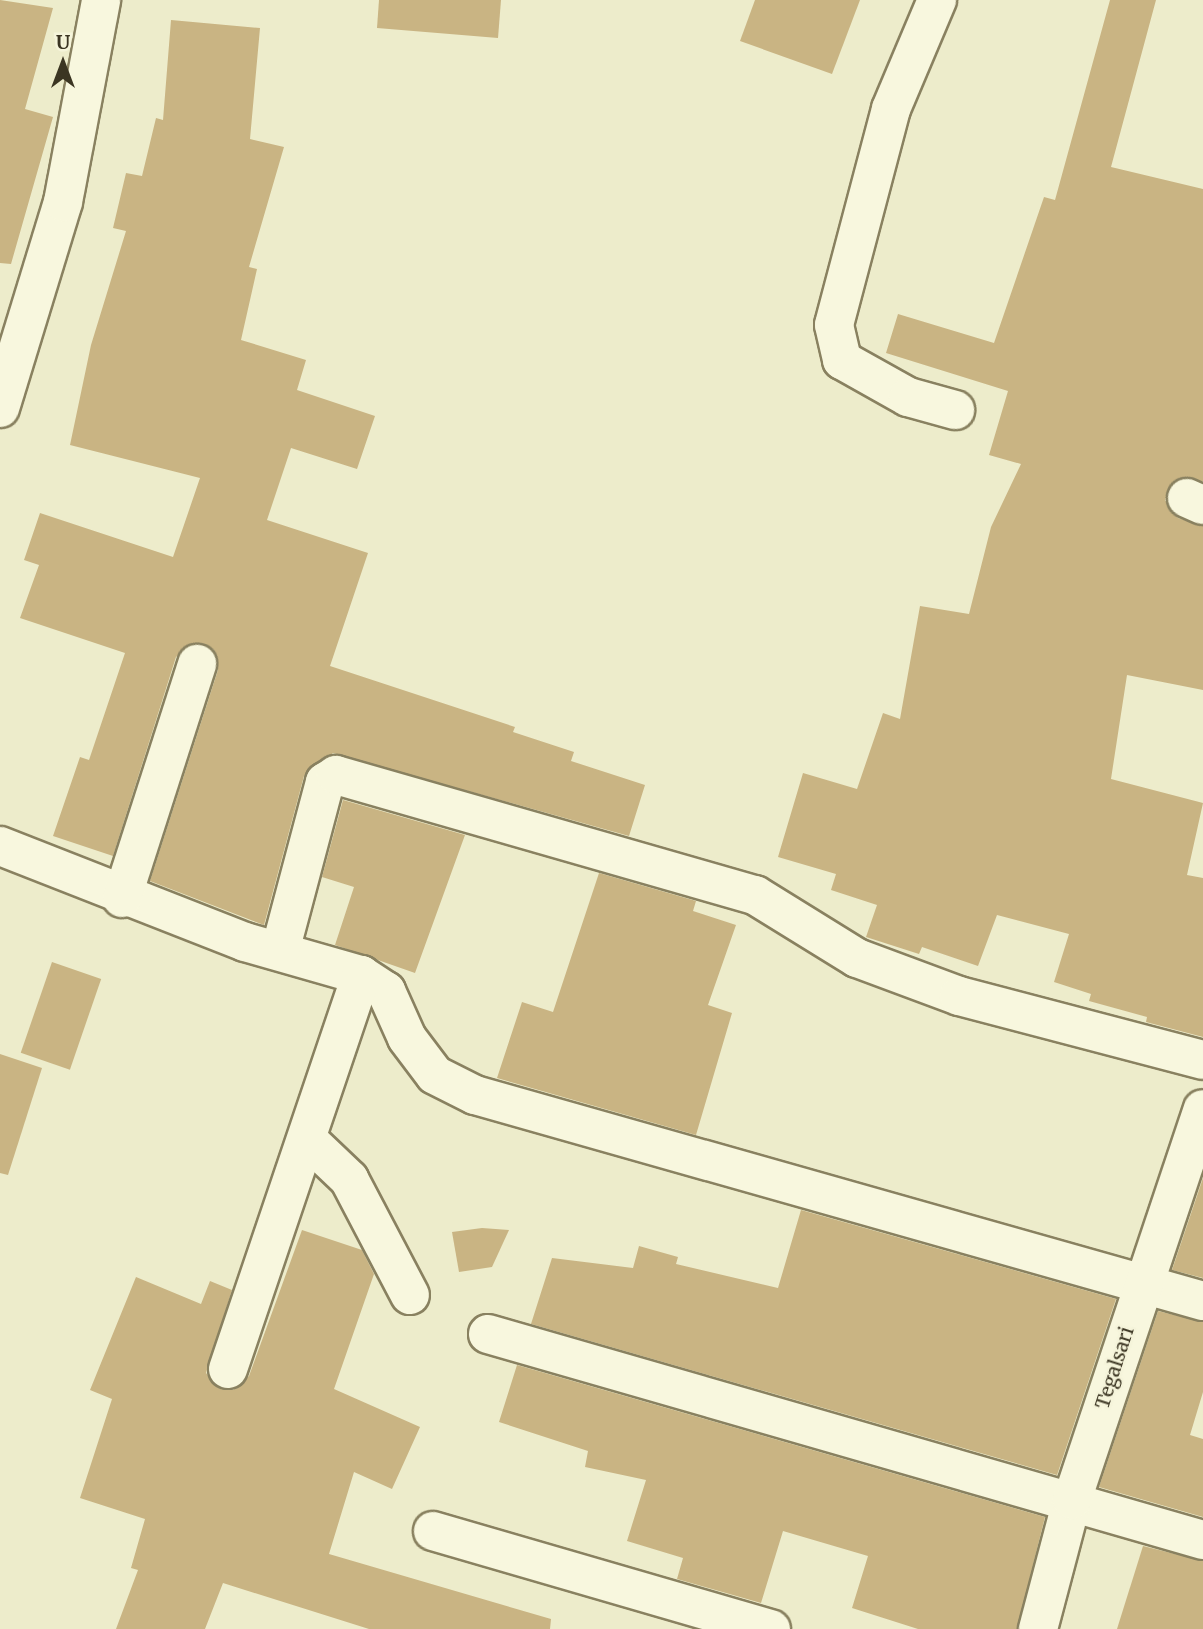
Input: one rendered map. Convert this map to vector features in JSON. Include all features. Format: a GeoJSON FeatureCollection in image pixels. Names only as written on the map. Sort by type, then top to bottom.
{"type":"FeatureCollection","features":[{"type":"Feature","properties":{"kind":"street"},"geometry":{"type":"LineString","coordinates":[[0,408],[62,202],[101,0]]}},
{"type":"Feature","properties":{"kind":"street"},"geometry":{"type":"LineString","coordinates":[[937,0],[891,109],[834,325],[842,360],[908,397],[955,410]]}},
{"type":"Feature","properties":{"kind":"street"},"geometry":{"type":"LineString","coordinates":[[122,898],[197,664]]}},
{"type":"Feature","properties":{"kind":"street"},"geometry":{"type":"LineString","coordinates":[[280,951],[322,789],[336,775],[755,895],[857,958],[959,996],[1203,1060]]}},
{"type":"Feature","properties":{"kind":"street"},"geometry":{"type":"LineString","coordinates":[[0,846],[122,898],[361,975],[386,991],[407,1038],[435,1075],[475,1095],[1203,1301]]}},
{"type":"Feature","properties":{"kind":"street"},"geometry":{"type":"LineString","coordinates":[[228,1369],[308,1140],[361,975]]}},
{"type":"Feature","properties":{"kind":"street","name":"Tegalsari"},"geometry":{"type":"LineString","coordinates":[[1038,1629],[1072,1500],[1142,1282],[1203,1109]]}},
{"type":"Feature","properties":{"kind":"street"},"geometry":{"type":"LineString","coordinates":[[308,1140],[349,1180],[410,1296]]}},
{"type":"Feature","properties":{"kind":"street"},"geometry":{"type":"LineString","coordinates":[[488,1334],[1072,1500],[1203,1540]]}},
{"type":"Feature","properties":{"kind":"street"},"geometry":{"type":"LineString","coordinates":[[433,1531],[771,1629]]}},
{"type":"Feature","properties":{"kind":"building"},"geometry":{"type":"Polygon","coordinates":[[[0,0],[53,8],[25,109],[53,117],[11,264],[0,263],[0,0]]]}},
{"type":"Feature","properties":{"kind":"building"},"geometry":{"type":"Polygon","coordinates":[[[379,0],[501,0],[498,38],[377,28],[379,0]]]}},
{"type":"Feature","properties":{"kind":"building"},"geometry":{"type":"Polygon","coordinates":[[[755,0],[860,0],[832,74],[740,41],[755,0]]]}},
{"type":"Feature","properties":{"kind":"building"},"geometry":{"type":"Polygon","coordinates":[[[1110,0],[1156,0],[1111,167],[1203,189],[1203,481],[1175,480],[1165,500],[1178,518],[1203,526],[1203,690],[1127,675],[1111,779],[1203,803],[1187,875],[1203,878],[1203,1037],[1146,1022],[1147,1017],[1089,1001],[1091,994],[1054,982],[1069,934],[997,915],[978,966],[922,947],[919,954],[866,937],[877,905],[831,890],[836,874],[778,857],[803,773],[857,789],[883,713],[900,719],[920,606],[969,614],[991,527],[1021,464],[989,455],[1008,391],[886,353],[898,314],[994,343],[1044,197],[1055,200],[1110,0]]]}},
{"type":"Feature","properties":{"kind":"building"},"geometry":{"type":"Polygon","coordinates":[[[171,20],[260,28],[250,139],[284,147],[249,267],[257,269],[241,340],[306,360],[297,390],[375,416],[357,469],[291,448],[267,520],[368,553],[330,666],[515,727],[513,732],[574,752],[571,761],[645,785],[629,836],[333,753],[304,776],[264,925],[150,881],[218,670],[213,649],[193,643],[176,657],[113,856],[53,836],[80,757],[89,760],[125,653],[20,618],[39,565],[24,560],[40,513],[173,557],[200,478],[70,445],[91,345],[126,231],[113,228],[126,173],[142,176],[156,118],[163,120],[171,20]]]}},
{"type":"Feature","properties":{"kind":"building"},"geometry":{"type":"Polygon","coordinates":[[[343,800],[465,835],[415,973],[335,945],[354,887],[322,877],[343,800]]]}},
{"type":"Feature","properties":{"kind":"building"},"geometry":{"type":"Polygon","coordinates":[[[599,873],[696,901],[693,911],[736,925],[708,1005],[732,1013],[696,1135],[497,1078],[522,1002],[553,1012],[599,873]]]}},
{"type":"Feature","properties":{"kind":"building"},"geometry":{"type":"Polygon","coordinates":[[[52,962],[101,979],[70,1070],[21,1053],[52,962]]]}},
{"type":"Feature","properties":{"kind":"building"},"geometry":{"type":"Polygon","coordinates":[[[0,1054],[42,1068],[8,1175],[0,1173],[0,1054]]]}},
{"type":"Feature","properties":{"kind":"building"},"geometry":{"type":"Polygon","coordinates":[[[1203,1178],[1203,1278],[1172,1270],[1203,1178]]]}},
{"type":"Feature","properties":{"kind":"building"},"geometry":{"type":"Polygon","coordinates":[[[801,1210],[1116,1299],[1057,1475],[531,1324],[552,1258],[633,1268],[639,1246],[678,1257],[676,1264],[778,1288],[801,1210]]]}},
{"type":"Feature","properties":{"kind":"building"},"geometry":{"type":"Polygon","coordinates":[[[482,1228],[509,1230],[492,1267],[459,1272],[452,1232],[482,1228]]]}},
{"type":"Feature","properties":{"kind":"building"},"geometry":{"type":"Polygon","coordinates":[[[302,1230],[362,1250],[374,1274],[334,1389],[420,1427],[392,1489],[354,1472],[329,1554],[551,1619],[550,1629],[369,1629],[223,1583],[205,1629],[116,1629],[138,1570],[131,1568],[145,1519],[80,1498],[112,1399],[90,1390],[136,1277],[201,1304],[210,1281],[232,1290],[206,1373],[220,1389],[233,1390],[249,1376],[302,1230]]]}},
{"type":"Feature","properties":{"kind":"building"},"geometry":{"type":"Polygon","coordinates":[[[1158,1311],[1203,1322],[1203,1392],[1190,1435],[1203,1439],[1203,1517],[1099,1487],[1158,1311]]]}},
{"type":"Feature","properties":{"kind":"building"},"geometry":{"type":"Polygon","coordinates":[[[517,1365],[1045,1517],[1017,1629],[918,1629],[852,1608],[868,1556],[783,1531],[761,1603],[677,1579],[683,1558],[627,1541],[646,1480],[585,1467],[588,1451],[499,1422],[517,1365]]]}},
{"type":"Feature","properties":{"kind":"building"},"geometry":{"type":"Polygon","coordinates":[[[1143,1546],[1203,1561],[1203,1629],[1117,1629],[1143,1546]]]}}]}
